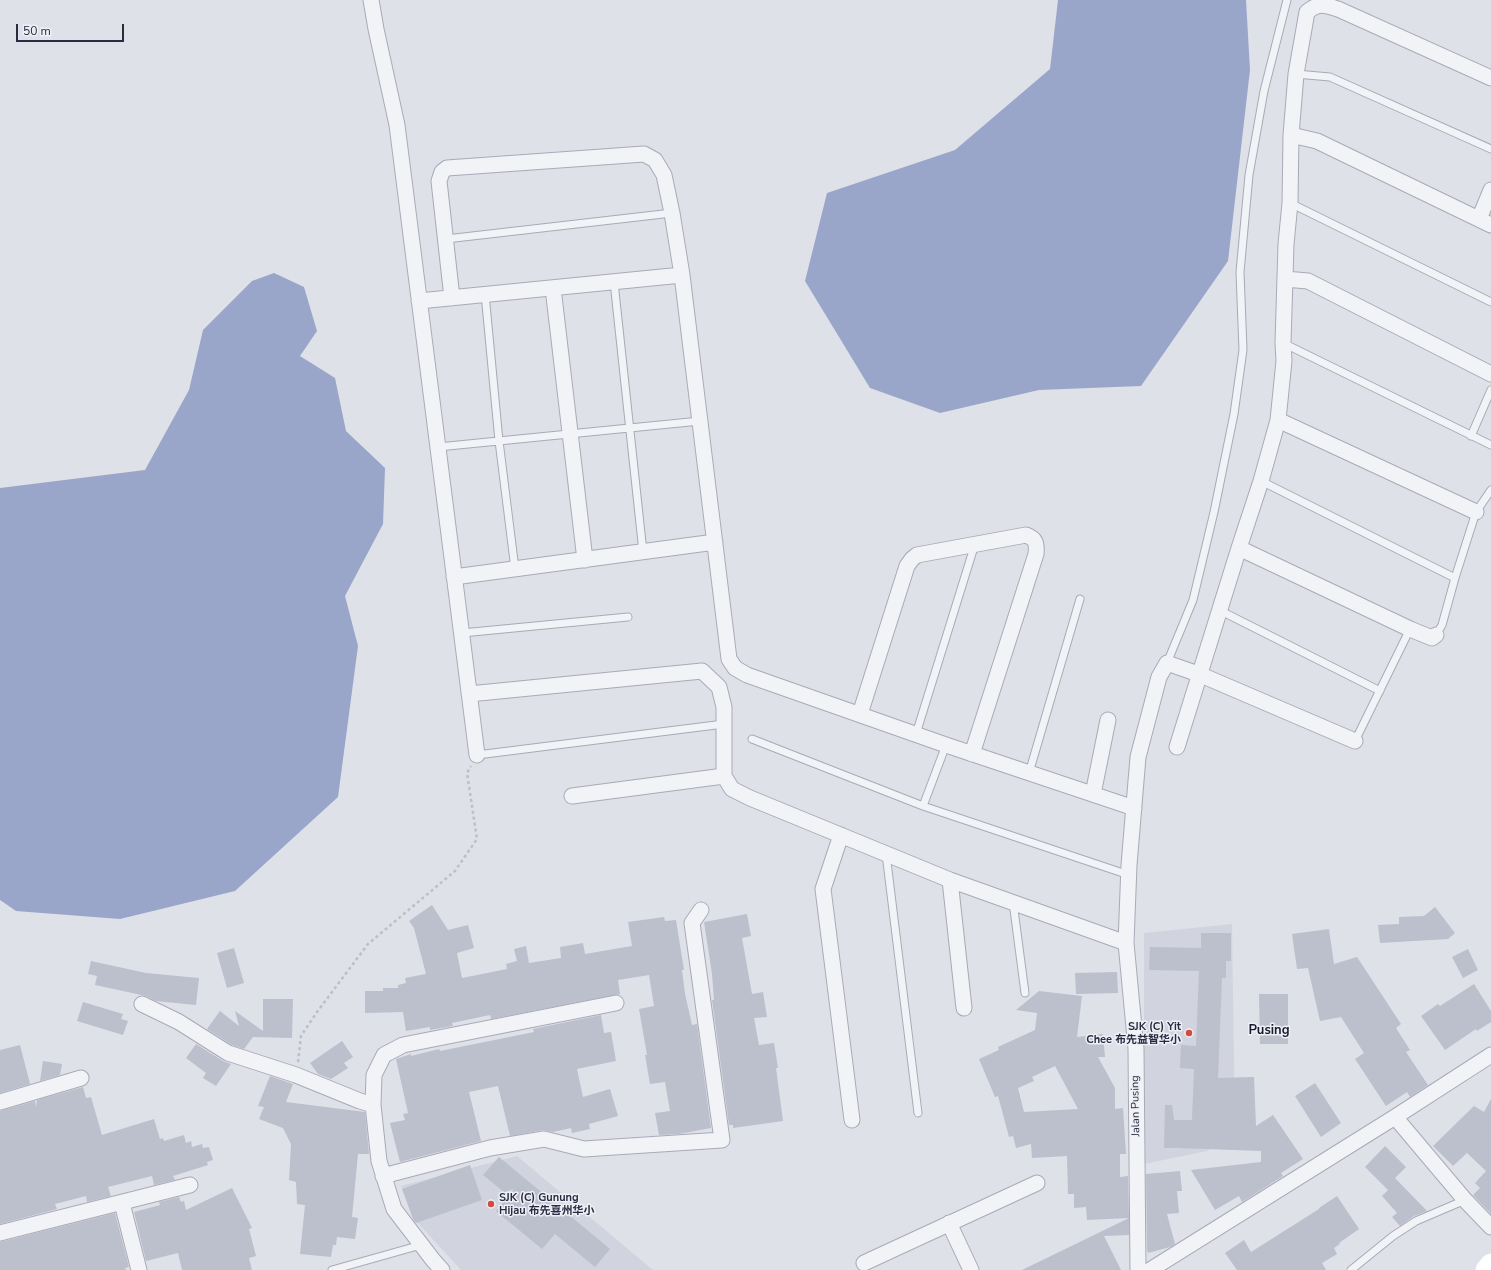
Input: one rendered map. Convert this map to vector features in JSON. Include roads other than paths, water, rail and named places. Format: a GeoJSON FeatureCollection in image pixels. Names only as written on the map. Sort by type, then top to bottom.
{"type":"FeatureCollection","features":[{"type":"Feature","properties":{"kind":"main road"},"geometry":{"type":"LineString","coordinates":[[1486,1270],[1491,1264]]}},
{"type":"Feature","properties":{"kind":"street"},"geometry":{"type":"LineString","coordinates":[[372,0],[376,29],[397,125],[477,755]]}},
{"type":"Feature","properties":{"kind":"street"},"geometry":{"type":"LineString","coordinates":[[1177,747],[1201,675],[1239,548],[1262,481],[1278,420],[1284,361],[1283,343],[1286,244],[1290,203],[1291,135],[1296,74],[1307,12],[1314,6],[1321,4],[1338,9],[1491,78]]}},
{"type":"Feature","properties":{"kind":"street"},"geometry":{"type":"LineString","coordinates":[[1291,135],[1316,141],[1485,222],[1491,190]]}},
{"type":"Feature","properties":{"kind":"street"},"geometry":{"type":"LineString","coordinates":[[452,298],[439,181],[442,172],[448,168],[644,154],[655,160],[664,175],[682,275],[729,659],[735,668],[747,675],[946,745],[1134,808]]}},
{"type":"Feature","properties":{"kind":"street"},"geometry":{"type":"LineString","coordinates":[[419,301],[682,275]]}},
{"type":"Feature","properties":{"kind":"street"},"geometry":{"type":"LineString","coordinates":[[1285,279],[1308,281],[1491,374]]}},
{"type":"Feature","properties":{"kind":"street"},"geometry":{"type":"LineString","coordinates":[[553,288],[585,560]]}},
{"type":"Feature","properties":{"kind":"street"},"geometry":{"type":"LineString","coordinates":[[1278,420],[1476,512]]}},
{"type":"Feature","properties":{"kind":"street"},"geometry":{"type":"LineString","coordinates":[[860,714],[907,566],[912,559],[917,555],[1026,535],[1034,538],[1037,544],[1036,554],[972,754]]}},
{"type":"Feature","properties":{"kind":"street"},"geometry":{"type":"LineString","coordinates":[[454,577],[715,542]]}},
{"type":"Feature","properties":{"kind":"street"},"geometry":{"type":"LineString","coordinates":[[1239,548],[1410,629],[1432,638],[1436,635]]}},
{"type":"Feature","properties":{"kind":"street"},"geometry":{"type":"LineString","coordinates":[[1167,664],[1201,675],[1355,741]]}},
{"type":"Feature","properties":{"kind":"street","name":"Jalan Pusing"},"geometry":{"type":"LineString","coordinates":[[1138,1270],[1136,1049],[1126,943],[1129,875],[1138,757],[1159,678],[1167,664]]}},
{"type":"Feature","properties":{"kind":"street"},"geometry":{"type":"LineString","coordinates":[[469,694],[702,671],[719,687],[724,707],[724,776],[732,789],[750,798],[950,880],[1126,943]]}},
{"type":"Feature","properties":{"kind":"street"},"geometry":{"type":"LineString","coordinates":[[1093,794],[1108,720]]}},
{"type":"Feature","properties":{"kind":"street"},"geometry":{"type":"LineString","coordinates":[[572,796],[724,776]]}},
{"type":"Feature","properties":{"kind":"street"},"geometry":{"type":"LineString","coordinates":[[841,835],[823,889],[852,1120]]}},
{"type":"Feature","properties":{"kind":"street"},"geometry":{"type":"LineString","coordinates":[[950,880],[964,1008]]}},
{"type":"Feature","properties":{"kind":"street"},"geometry":{"type":"LineString","coordinates":[[384,1176],[490,1148],[544,1139],[584,1149],[722,1140],[692,923],[701,910]]}},
{"type":"Feature","properties":{"kind":"street"},"geometry":{"type":"LineString","coordinates":[[442,1270],[394,1209],[378,1161],[373,1105],[374,1074],[384,1055],[403,1045],[616,1003]]}},
{"type":"Feature","properties":{"kind":"street"},"geometry":{"type":"LineString","coordinates":[[142,1004],[179,1022],[228,1053],[296,1074],[373,1105]]}},
{"type":"Feature","properties":{"kind":"street"},"geometry":{"type":"LineString","coordinates":[[1150,1270],[1395,1117],[1491,1054]]}},
{"type":"Feature","properties":{"kind":"street"},"geometry":{"type":"LineString","coordinates":[[0,1102],[81,1078]]}},
{"type":"Feature","properties":{"kind":"street"},"geometry":{"type":"LineString","coordinates":[[1395,1117],[1465,1200],[1491,1227]]}},
{"type":"Feature","properties":{"kind":"street"},"geometry":{"type":"LineString","coordinates":[[864,1263],[1037,1182]]}},
{"type":"Feature","properties":{"kind":"street"},"geometry":{"type":"LineString","coordinates":[[0,1233],[190,1185]]}},
{"type":"Feature","properties":{"kind":"street"},"geometry":{"type":"LineString","coordinates":[[122,1203],[139,1270]]}},
{"type":"Feature","properties":{"kind":"street"},"geometry":{"type":"LineString","coordinates":[[949,1223],[971,1270]]}},
{"type":"Feature","properties":{"kind":"lane"},"geometry":{"type":"LineString","coordinates":[[1167,664],[1192,600],[1214,512],[1234,414],[1243,350],[1240,272],[1249,175],[1264,91],[1287,0]]}},
{"type":"Feature","properties":{"kind":"lane"},"geometry":{"type":"LineString","coordinates":[[1296,74],[1330,77],[1491,149]]}},
{"type":"Feature","properties":{"kind":"lane"},"geometry":{"type":"LineString","coordinates":[[1290,203],[1491,302]]}},
{"type":"Feature","properties":{"kind":"lane"},"geometry":{"type":"LineString","coordinates":[[446,239],[672,213]]}},
{"type":"Feature","properties":{"kind":"lane"},"geometry":{"type":"LineString","coordinates":[[614,282],[643,552]]}},
{"type":"Feature","properties":{"kind":"lane"},"geometry":{"type":"LineString","coordinates":[[485,294],[499,441],[515,569]]}},
{"type":"Feature","properties":{"kind":"lane"},"geometry":{"type":"LineString","coordinates":[[1283,343],[1491,445]]}},
{"type":"Feature","properties":{"kind":"lane"},"geometry":{"type":"LineString","coordinates":[[1471,436],[1491,390]]}},
{"type":"Feature","properties":{"kind":"lane"},"geometry":{"type":"LineString","coordinates":[[438,447],[700,421]]}},
{"type":"Feature","properties":{"kind":"lane"},"geometry":{"type":"LineString","coordinates":[[1262,481],[1455,578]]}},
{"type":"Feature","properties":{"kind":"lane"},"geometry":{"type":"LineString","coordinates":[[1436,635],[1442,625],[1476,512],[1491,490]]}},
{"type":"Feature","properties":{"kind":"lane"},"geometry":{"type":"LineString","coordinates":[[916,734],[975,544]]}},
{"type":"Feature","properties":{"kind":"lane"},"geometry":{"type":"LineString","coordinates":[[1029,773],[1080,599]]}},
{"type":"Feature","properties":{"kind":"lane"},"geometry":{"type":"LineString","coordinates":[[1220,610],[1380,691]]}},
{"type":"Feature","properties":{"kind":"lane"},"geometry":{"type":"LineString","coordinates":[[462,633],[628,617]]}},
{"type":"Feature","properties":{"kind":"lane"},"geometry":{"type":"LineString","coordinates":[[1355,741],[1410,629]]}},
{"type":"Feature","properties":{"kind":"lane"},"geometry":{"type":"LineString","coordinates":[[477,755],[724,724]]}},
{"type":"Feature","properties":{"kind":"lane"},"geometry":{"type":"LineString","coordinates":[[752,739],[923,806],[1129,875]]}},
{"type":"Feature","properties":{"kind":"lane"},"geometry":{"type":"LineString","coordinates":[[923,806],[946,745]]}},
{"type":"Feature","properties":{"kind":"lane"},"geometry":{"type":"LineString","coordinates":[[886,853],[918,1113]]}},
{"type":"Feature","properties":{"kind":"lane"},"geometry":{"type":"LineString","coordinates":[[1012,902],[1025,993]]}},
{"type":"Feature","properties":{"kind":"lane"},"geometry":{"type":"LineString","coordinates":[[1351,1270],[1393,1236],[1416,1220],[1465,1200]]}},
{"type":"Feature","properties":{"kind":"lane"},"geometry":{"type":"LineString","coordinates":[[332,1270],[421,1245]]}},
{"type":"Feature","properties":{"kind":"water"},"geometry":{"type":"Polygon","coordinates":[[[1058,0],[1246,0],[1250,70],[1228,261],[1141,386],[1039,390],[940,413],[870,388],[805,281],[827,193],[955,150],[1050,69],[1058,0]]]}},
{"type":"Feature","properties":{"kind":"water"},"geometry":{"type":"Polygon","coordinates":[[[274,273],[304,287],[317,331],[300,356],[335,378],[346,431],[385,468],[383,524],[345,596],[358,646],[338,797],[235,891],[120,919],[16,911],[0,900],[0,488],[145,470],[189,390],[203,330],[252,281],[274,273]]]}},
{"type":"Feature","properties":{"kind":"place","name":"SJK (C) Yit Chee 布先益智华小"},"geometry":{"type":"Point","coordinates":[1189,1033]}},
{"type":"Feature","properties":{"kind":"place","name":"SJK (C) Gunung Hijau 布先喜州华小"},"geometry":{"type":"Point","coordinates":[491,1204]}},
{"type":"Feature","properties":{"kind":"district","name":"Pusing"},"geometry":{"type":"Point","coordinates":[1269,1031]}}]}
